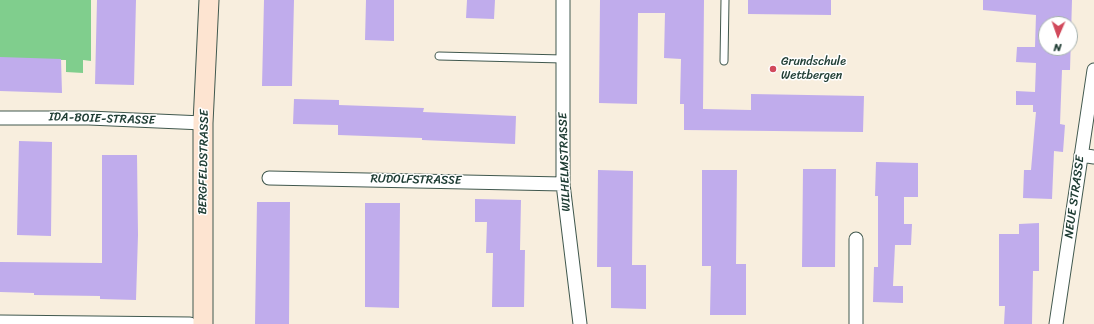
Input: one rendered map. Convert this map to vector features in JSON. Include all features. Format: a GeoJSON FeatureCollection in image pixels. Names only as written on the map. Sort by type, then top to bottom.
{"type":"FeatureCollection","features":[{"type":"Feature","properties":{"kind":"street","name":"BERGFELDSTRASSE"},"geometry":{"type":"LineString","coordinates":[[203,324],[203,123],[209,0]]}},
{"type":"Feature","properties":{"kind":"street","name":"WILHELMSTRASSE"},"geometry":{"type":"LineString","coordinates":[[563,0],[563,184],[580,324]]}},
{"type":"Feature","properties":{"kind":"street","name":"NEUE STRASSE"},"geometry":{"type":"LineString","coordinates":[[1056,324],[1094,70]]}},
{"type":"Feature","properties":{"kind":"street","name":"IDA-BOIE-STRASSE"},"geometry":{"type":"LineString","coordinates":[[0,118],[89,118],[203,123]]}},
{"type":"Feature","properties":{"kind":"street"},"geometry":{"type":"LineString","coordinates":[[1081,155],[1094,157]]}},
{"type":"Feature","properties":{"kind":"street","name":"RUDOLFSTRASSE"},"geometry":{"type":"LineString","coordinates":[[270,178],[563,184]]}},
{"type":"Feature","properties":{"kind":"street"},"geometry":{"type":"LineString","coordinates":[[856,238],[856,324]]}},
{"type":"Feature","properties":{"kind":"street"},"geometry":{"type":"LineString","coordinates":[[0,322],[190,324]]}},
{"type":"Feature","properties":{"kind":"lane"},"geometry":{"type":"LineString","coordinates":[[724,61],[725,0]]}},
{"type":"Feature","properties":{"kind":"lane"},"geometry":{"type":"LineString","coordinates":[[439,56],[563,59]]}},
{"type":"Feature","properties":{"kind":"green space"},"geometry":{"type":"Polygon","coordinates":[[[0,0],[91,0],[91,61],[83,60],[83,73],[66,72],[66,60],[0,59],[0,0]]]}},
{"type":"Feature","properties":{"kind":"building"},"geometry":{"type":"Polygon","coordinates":[[[97,0],[136,0],[134,85],[95,84],[97,0]]]}},
{"type":"Feature","properties":{"kind":"building"},"geometry":{"type":"Polygon","coordinates":[[[264,0],[294,0],[292,86],[262,86],[264,0]]]}},
{"type":"Feature","properties":{"kind":"building"},"geometry":{"type":"Polygon","coordinates":[[[366,0],[394,0],[394,41],[365,40],[366,0]]]}},
{"type":"Feature","properties":{"kind":"building"},"geometry":{"type":"Polygon","coordinates":[[[467,0],[495,0],[494,19],[466,18],[467,0]]]}},
{"type":"Feature","properties":{"kind":"building"},"geometry":{"type":"Polygon","coordinates":[[[600,0],[704,0],[703,109],[751,110],[751,94],[864,96],[863,132],[684,130],[684,104],[680,104],[681,59],[664,58],[665,13],[638,13],[637,104],[599,103],[600,0]]]}},
{"type":"Feature","properties":{"kind":"building"},"geometry":{"type":"Polygon","coordinates":[[[748,0],[831,0],[831,15],[748,14],[748,0]]]}},
{"type":"Feature","properties":{"kind":"building"},"geometry":{"type":"Polygon","coordinates":[[[983,0],[1072,0],[1072,16],[1038,16],[1038,56],[1070,56],[1070,70],[1062,70],[1060,124],[1065,125],[1063,152],[1054,151],[1052,199],[1023,198],[1024,170],[1031,170],[1036,112],[1033,112],[1033,105],[1016,105],[1016,91],[1035,92],[1036,63],[1016,62],[1017,47],[1035,47],[1036,15],[983,10],[983,0]]]}},
{"type":"Feature","properties":{"kind":"building"},"geometry":{"type":"Polygon","coordinates":[[[0,57],[61,59],[62,93],[0,91],[0,57]]]}},
{"type":"Feature","properties":{"kind":"building"},"geometry":{"type":"Polygon","coordinates":[[[294,99],[339,100],[339,105],[424,108],[423,112],[516,116],[515,144],[422,140],[422,138],[338,135],[338,125],[293,124],[294,99]]]}},
{"type":"Feature","properties":{"kind":"building"},"geometry":{"type":"Polygon","coordinates":[[[19,141],[52,142],[51,236],[17,235],[19,141]]]}},
{"type":"Feature","properties":{"kind":"building"},"geometry":{"type":"Polygon","coordinates":[[[102,155],[137,155],[138,235],[136,300],[100,299],[100,296],[34,295],[34,293],[0,292],[0,262],[102,263],[102,155]]]}},
{"type":"Feature","properties":{"kind":"building"},"geometry":{"type":"Polygon","coordinates":[[[876,162],[918,163],[918,197],[904,197],[904,224],[912,224],[911,245],[895,245],[893,286],[903,286],[903,303],[873,302],[874,267],[878,267],[878,196],[875,196],[876,162]]]}},
{"type":"Feature","properties":{"kind":"building"},"geometry":{"type":"Polygon","coordinates":[[[803,169],[836,169],[835,267],[802,267],[803,169]]]}},
{"type":"Feature","properties":{"kind":"building"},"geometry":{"type":"Polygon","coordinates":[[[598,170],[633,171],[632,265],[646,265],[646,309],[611,308],[611,267],[597,267],[598,170]]]}},
{"type":"Feature","properties":{"kind":"building"},"geometry":{"type":"Polygon","coordinates":[[[702,170],[737,170],[736,264],[746,264],[746,315],[710,315],[711,266],[702,266],[702,170]]]}},
{"type":"Feature","properties":{"kind":"building"},"geometry":{"type":"Polygon","coordinates":[[[475,199],[521,200],[520,250],[525,250],[524,307],[492,307],[493,253],[486,253],[487,222],[475,222],[475,199]]]}},
{"type":"Feature","properties":{"kind":"building"},"geometry":{"type":"Polygon","coordinates":[[[257,202],[290,202],[289,324],[255,324],[257,202]]]}},
{"type":"Feature","properties":{"kind":"building"},"geometry":{"type":"Polygon","coordinates":[[[365,203],[400,203],[399,308],[365,307],[365,203]]]}},
{"type":"Feature","properties":{"kind":"building"},"geometry":{"type":"Polygon","coordinates":[[[1039,223],[1039,271],[1033,271],[1032,324],[1004,324],[1005,306],[999,306],[999,234],[1019,234],[1019,224],[1039,223]]]}},
{"type":"Feature","properties":{"kind":"place","name":"Grundschule Wettbergen"},"geometry":{"type":"Point","coordinates":[773,69]}}]}
